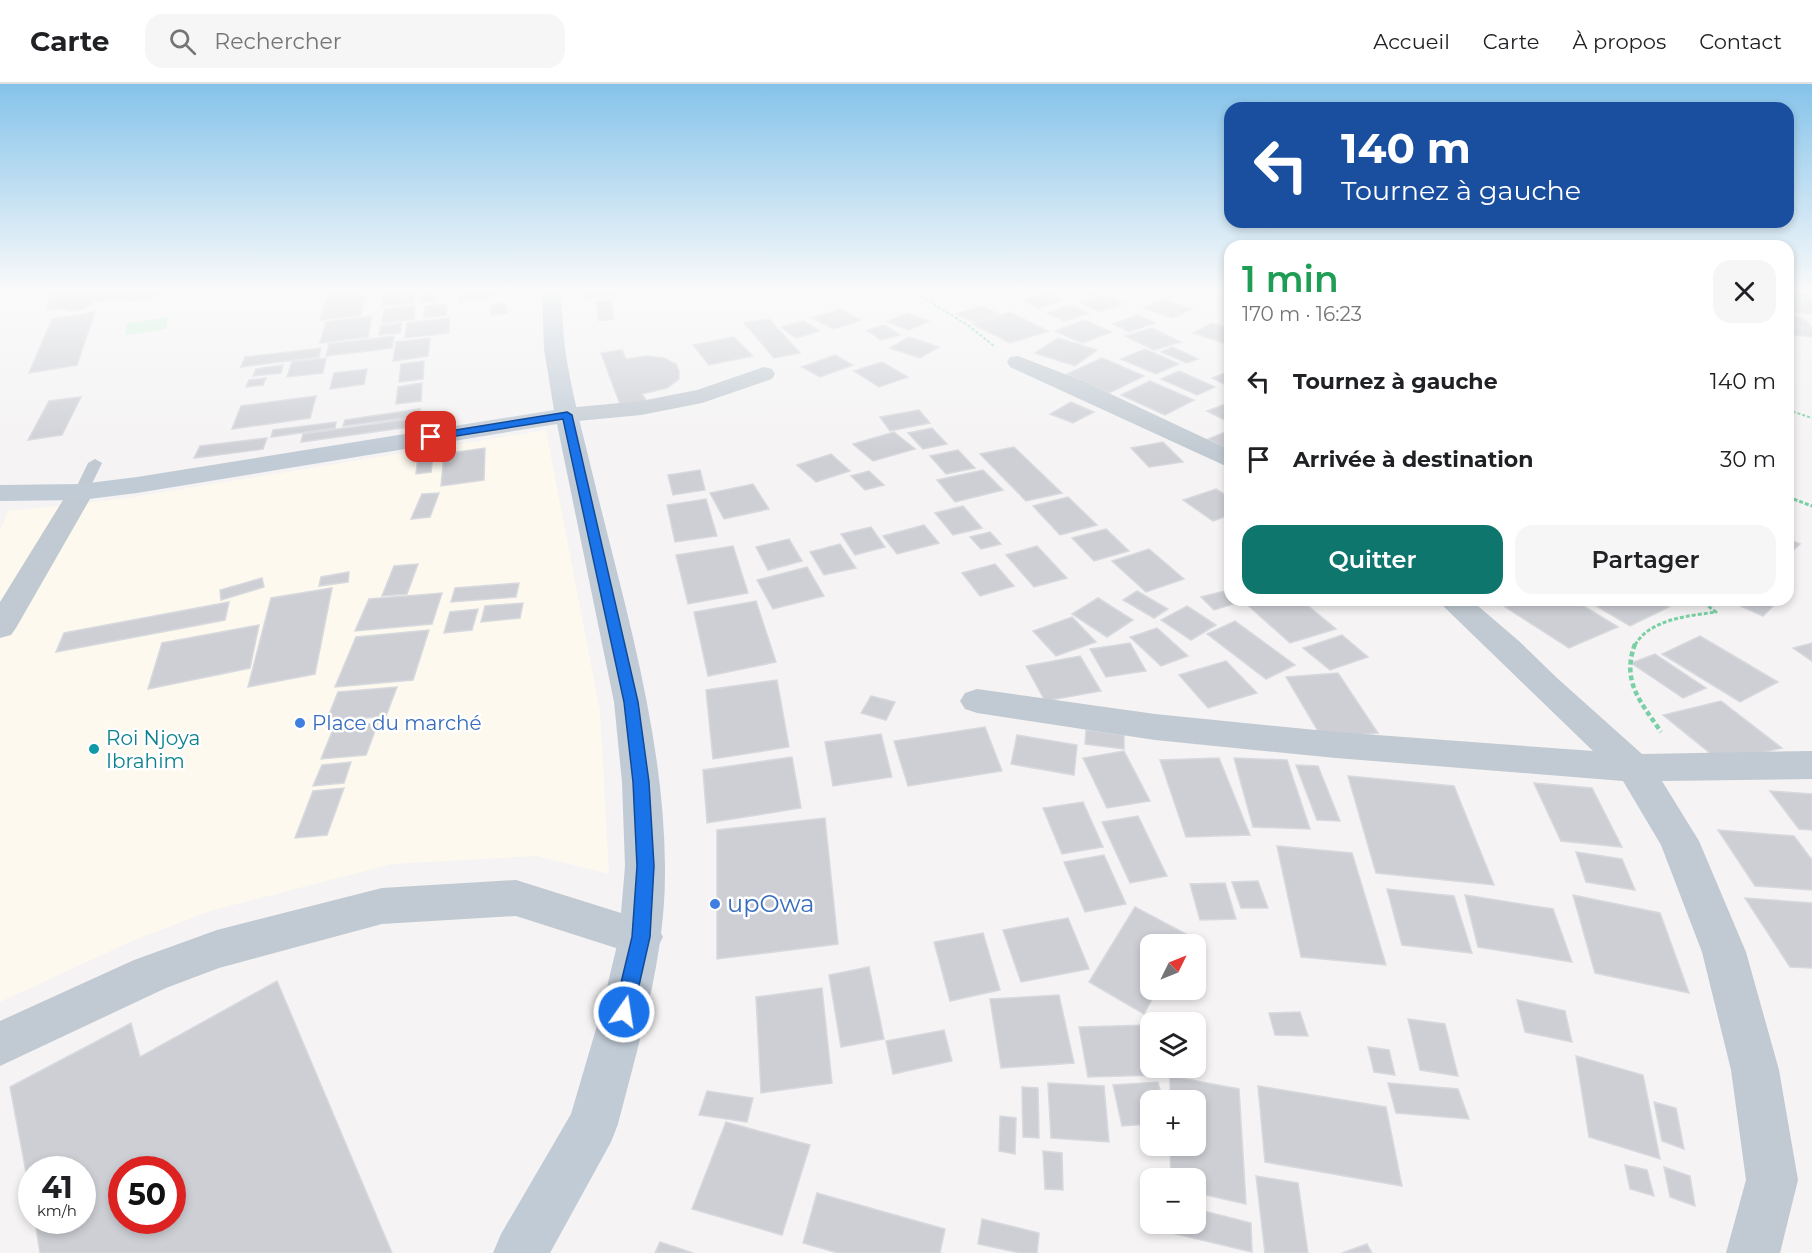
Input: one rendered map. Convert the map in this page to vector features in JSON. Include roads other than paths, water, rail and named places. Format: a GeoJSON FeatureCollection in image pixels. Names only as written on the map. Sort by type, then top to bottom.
{"type":"FeatureCollection","features":[{"type":"Feature","properties":{"kind":"main road"},"geometry":{"type":"LineString","coordinates":[[520,1253],[593,1125],[624,1012],[641,937],[645,866],[641,782],[631,702],[567,415],[555,344]]}},
{"type":"Feature","properties":{"kind":"main road"},"geometry":{"type":"LineString","coordinates":[[0,493],[81,492],[567,415]]}},
{"type":"Feature","properties":{"kind":"street"},"geometry":{"type":"LineString","coordinates":[[1018,362],[1224,457]]}},
{"type":"Feature","properties":{"kind":"street"},"geometry":{"type":"LineString","coordinates":[[567,415],[641,408],[702,396],[764,374]]}},
{"type":"Feature","properties":{"kind":"street"},"geometry":{"type":"LineString","coordinates":[[0,628],[81,492]]}},
{"type":"Feature","properties":{"kind":"street"},"geometry":{"type":"LineString","coordinates":[[1459,606],[1509,648],[1545,686],[1655,769],[1679,841],[1724,952],[1755,1070],[1772,1180],[1753,1253]]}},
{"type":"Feature","properties":{"kind":"street"},"geometry":{"type":"LineString","coordinates":[[977,701],[1178,729],[1336,745],[1655,769],[1812,765]]}},
{"type":"Feature","properties":{"kind":"street"},"geometry":{"type":"LineString","coordinates":[[0,1044],[150,974],[217,949],[382,906],[516,898],[641,937]]}},
{"type":"Feature","properties":{"kind":"lane"},"geometry":{"type":"LineString","coordinates":[[81,492],[95,463]]}},
{"type":"Feature","properties":{"kind":"place","name":"Place du marché"},"geometry":{"type":"Point","coordinates":[300,723]}},
{"type":"Feature","properties":{"kind":"place","name":"Roi Njoya Ibrahim"},"geometry":{"type":"Point","coordinates":[94,749]}},
{"type":"Feature","properties":{"kind":"place","name":"upOwa"},"geometry":{"type":"Point","coordinates":[715,904]}}]}
